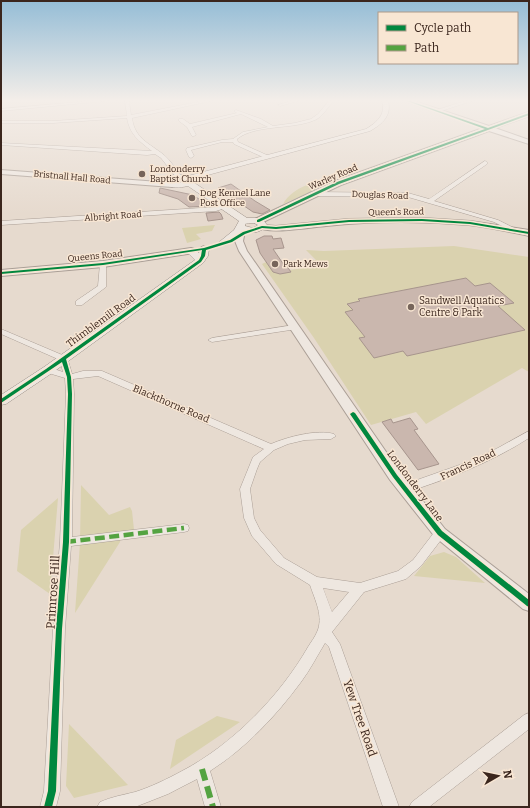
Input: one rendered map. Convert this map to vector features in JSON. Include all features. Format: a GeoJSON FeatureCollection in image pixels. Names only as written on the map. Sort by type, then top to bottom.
{"type":"FeatureCollection","features":[{"type":"Feature","properties":{"kind":"main road"},"geometry":{"type":"LineString","coordinates":[[171,184],[335,139]]}},
{"type":"Feature","properties":{"kind":"main road"},"geometry":{"type":"LineString","coordinates":[[171,184],[171,178],[178,176],[188,180],[196,188],[226,206],[242,228],[253,230],[260,224]]}},
{"type":"Feature","properties":{"kind":"main road"},"geometry":{"type":"LineString","coordinates":[[171,184],[196,188]]}},
{"type":"Feature","properties":{"kind":"main road"},"geometry":{"type":"LineString","coordinates":[[191,251],[204,249],[223,243],[242,228],[260,224]]}},
{"type":"Feature","properties":{"kind":"main road"},"geometry":{"type":"LineString","coordinates":[[191,251],[200,261],[203,256],[204,249]]}},
{"type":"Feature","properties":{"kind":"main road","name":"Thimblemill Road"},"geometry":{"type":"LineString","coordinates":[[1,401],[64,359],[200,261]]}},
{"type":"Feature","properties":{"kind":"street"},"geometry":{"type":"LineString","coordinates":[[142,139],[163,157],[178,176]]}},
{"type":"Feature","properties":{"kind":"street","name":"Warley Road"},"geometry":{"type":"LineString","coordinates":[[260,224],[313,194],[345,180],[459,139]]}},
{"type":"Feature","properties":{"kind":"street"},"geometry":{"type":"LineString","coordinates":[[519,139],[529,142]]}},
{"type":"Feature","properties":{"kind":"street"},"geometry":{"type":"LineString","coordinates":[[191,156],[188,150],[189,148],[199,144],[222,140],[235,140],[236,143],[267,157]]}},
{"type":"Feature","properties":{"kind":"street"},"geometry":{"type":"LineString","coordinates":[[1,144],[147,153],[157,152]]}},
{"type":"Feature","properties":{"kind":"street"},"geometry":{"type":"LineString","coordinates":[[430,201],[485,163]]}},
{"type":"Feature","properties":{"kind":"street","name":"Bristnall Hall Road"},"geometry":{"type":"LineString","coordinates":[[1,172],[48,174],[143,183],[171,184]]}},
{"type":"Feature","properties":{"kind":"street","name":"Douglas Road"},"geometry":{"type":"LineString","coordinates":[[313,194],[396,194],[430,201],[496,221],[514,230]]}},
{"type":"Feature","properties":{"kind":"street","name":"Albright Road"},"geometry":{"type":"LineString","coordinates":[[1,223],[210,209],[226,206]]}},
{"type":"Feature","properties":{"kind":"street","name":"Queen's Road"},"geometry":{"type":"LineString","coordinates":[[260,224],[276,228],[349,221],[451,221],[529,233]]}},
{"type":"Feature","properties":{"kind":"street","name":"Londonderry Lane"},"geometry":{"type":"LineString","coordinates":[[242,228],[239,241],[243,251],[404,489],[440,533],[529,604]]}},
{"type":"Feature","properties":{"kind":"street"},"geometry":{"type":"LineString","coordinates":[[223,243],[243,251]]}},
{"type":"Feature","properties":{"kind":"street","name":"Queens Road"},"geometry":{"type":"LineString","coordinates":[[1,273],[104,264],[191,251]]}},
{"type":"Feature","properties":{"kind":"street"},"geometry":{"type":"LineString","coordinates":[[79,303],[102,287],[104,264]]}},
{"type":"Feature","properties":{"kind":"street"},"geometry":{"type":"LineString","coordinates":[[212,340],[294,327]]}},
{"type":"Feature","properties":{"kind":"street"},"geometry":{"type":"LineString","coordinates":[[1,331],[64,359],[69,377]]}},
{"type":"Feature","properties":{"kind":"street","name":"Blackthorne Road"},"geometry":{"type":"LineString","coordinates":[[48,370],[69,377],[88,373],[99,373],[271,448]]}},
{"type":"Feature","properties":{"kind":"street","name":"Primrose Hill"},"geometry":{"type":"LineString","coordinates":[[48,807],[52,791],[59,629],[66,542],[70,394],[69,377]]}},
{"type":"Feature","properties":{"kind":"street"},"geometry":{"type":"LineString","coordinates":[[331,436],[305,437],[286,441],[271,448],[256,460],[245,489],[248,518],[256,533],[280,561],[315,582],[360,588],[402,575],[417,562],[440,533]]}},
{"type":"Feature","properties":{"kind":"street","name":"Francis Road"},"geometry":{"type":"LineString","coordinates":[[404,489],[438,479],[467,467],[527,438]]}},
{"type":"Feature","properties":{"kind":"street","name":"Primrose Hill"},"geometry":{"type":"LineString","coordinates":[[66,542],[184,528]]}},
{"type":"Feature","properties":{"kind":"street"},"geometry":{"type":"LineString","coordinates":[[315,582],[326,614],[324,632]]}},
{"type":"Feature","properties":{"kind":"street"},"geometry":{"type":"LineString","coordinates":[[105,807],[128,802],[174,785],[202,769],[253,729],[298,676],[324,632],[360,588]]}},
{"type":"Feature","properties":{"kind":"street","name":"Yew Tree Road"},"geometry":{"type":"LineString","coordinates":[[324,632],[334,644],[391,807]]}},
{"type":"Feature","properties":{"kind":"street"},"geometry":{"type":"LineString","coordinates":[[417,807],[529,720]]}},
{"type":"Feature","properties":{"kind":"street"},"geometry":{"type":"LineString","coordinates":[[202,769],[213,807]]}},
{"type":"Feature","properties":{"kind":"shaded area"},"geometry":{"type":"Polygon","coordinates":[[[340,179],[283,204],[300,188],[316,182],[340,179]]]}},
{"type":"Feature","properties":{"kind":"shaded area"},"geometry":{"type":"Polygon","coordinates":[[[215,225],[212,231],[196,234],[201,239],[187,243],[182,228],[215,225]]]}},
{"type":"Feature","properties":{"kind":"shaded area","name":"Sandwell Aquatics Centre & Park"},"geometry":{"type":"Polygon","coordinates":[[[454,246],[529,257],[529,372],[522,368],[426,424],[416,412],[371,425],[314,338],[262,264],[266,262],[273,272],[280,274],[291,272],[290,270],[311,267],[307,261],[316,260],[306,250],[324,251],[454,246]]]}},
{"type":"Feature","properties":{"kind":"shaded area"},"geometry":{"type":"Polygon","coordinates":[[[81,485],[109,515],[130,507],[132,511],[134,530],[121,532],[120,542],[75,613],[80,543],[81,485]]]}},
{"type":"Feature","properties":{"kind":"shaded area"},"geometry":{"type":"Polygon","coordinates":[[[58,498],[50,594],[17,571],[21,530],[58,498]]]}},
{"type":"Feature","properties":{"kind":"shaded area"},"geometry":{"type":"Polygon","coordinates":[[[444,552],[456,557],[485,583],[414,576],[430,556],[444,552]]]}},
{"type":"Feature","properties":{"kind":"shaded area"},"geometry":{"type":"Polygon","coordinates":[[[217,716],[240,722],[170,769],[176,740],[217,716]]]}},
{"type":"Feature","properties":{"kind":"shaded area"},"geometry":{"type":"Polygon","coordinates":[[[69,724],[128,785],[74,798],[66,786],[69,724]]]}},
{"type":"Feature","properties":{"kind":"building"},"geometry":{"type":"Polygon","coordinates":[[[231,184],[270,210],[262,214],[253,212],[218,188],[231,184]]]}},
{"type":"Feature","properties":{"kind":"building"},"geometry":{"type":"Polygon","coordinates":[[[160,188],[193,195],[209,206],[189,207],[178,199],[159,193],[160,188]]]}},
{"type":"Feature","properties":{"kind":"building"},"geometry":{"type":"Polygon","coordinates":[[[219,212],[223,219],[208,221],[206,213],[219,212]]]}},
{"type":"Feature","properties":{"kind":"building"},"geometry":{"type":"Polygon","coordinates":[[[264,236],[272,236],[273,239],[281,238],[284,248],[273,249],[291,272],[280,274],[273,272],[260,253],[256,240],[264,236]]]}},
{"type":"Feature","properties":{"kind":"building"},"geometry":{"type":"Polygon","coordinates":[[[466,278],[475,286],[490,283],[514,303],[498,306],[525,330],[407,356],[403,351],[374,358],[359,338],[365,337],[345,312],[353,310],[347,304],[360,301],[358,299],[466,278]]]}},
{"type":"Feature","properties":{"kind":"building"},"geometry":{"type":"Polygon","coordinates":[[[410,418],[418,429],[414,430],[439,464],[418,470],[382,422],[391,419],[393,423],[410,418]]]}},
{"type":"Feature","properties":{"kind":"marked path"},"geometry":{"type":"LineString","coordinates":[[66,542],[184,528]]}},
{"type":"Feature","properties":{"kind":"marked path"},"geometry":{"type":"LineString","coordinates":[[202,769],[213,807]]}},
{"type":"Feature","properties":{"kind":"cycle path"},"geometry":{"type":"LineString","coordinates":[[258,221],[338,183],[461,139]]}},
{"type":"Feature","properties":{"kind":"cycle path"},"geometry":{"type":"LineString","coordinates":[[262,227],[276,228],[349,221],[422,220],[470,223],[529,233]]}},
{"type":"Feature","properties":{"kind":"cycle path"},"geometry":{"type":"LineString","coordinates":[[1,273],[103,264],[204,249],[231,241],[244,233],[262,227]]}},
{"type":"Feature","properties":{"kind":"cycle path"},"geometry":{"type":"LineString","coordinates":[[1,401],[48,370],[200,261],[203,256],[204,249]]}},
{"type":"Feature","properties":{"kind":"cycle path"},"geometry":{"type":"LineString","coordinates":[[48,807],[52,791],[59,629],[66,542],[70,394],[69,377],[64,359]]}},
{"type":"Feature","properties":{"kind":"cycle path"},"geometry":{"type":"LineString","coordinates":[[353,414],[395,476],[440,533],[529,604]]}},
{"type":"Feature","properties":{"kind":"place","name":"Londonderry Baptist Church"},"geometry":{"type":"Point","coordinates":[142,174]}},
{"type":"Feature","properties":{"kind":"place","name":"Dog Kennel Lane Post Office"},"geometry":{"type":"Point","coordinates":[192,198]}},
{"type":"Feature","properties":{"kind":"place","name":"Park Mews"},"geometry":{"type":"Point","coordinates":[275,264]}},
{"type":"Feature","properties":{"kind":"place","name":"Sandwell Aquatics Centre & Park"},"geometry":{"type":"Point","coordinates":[411,307]}}]}
